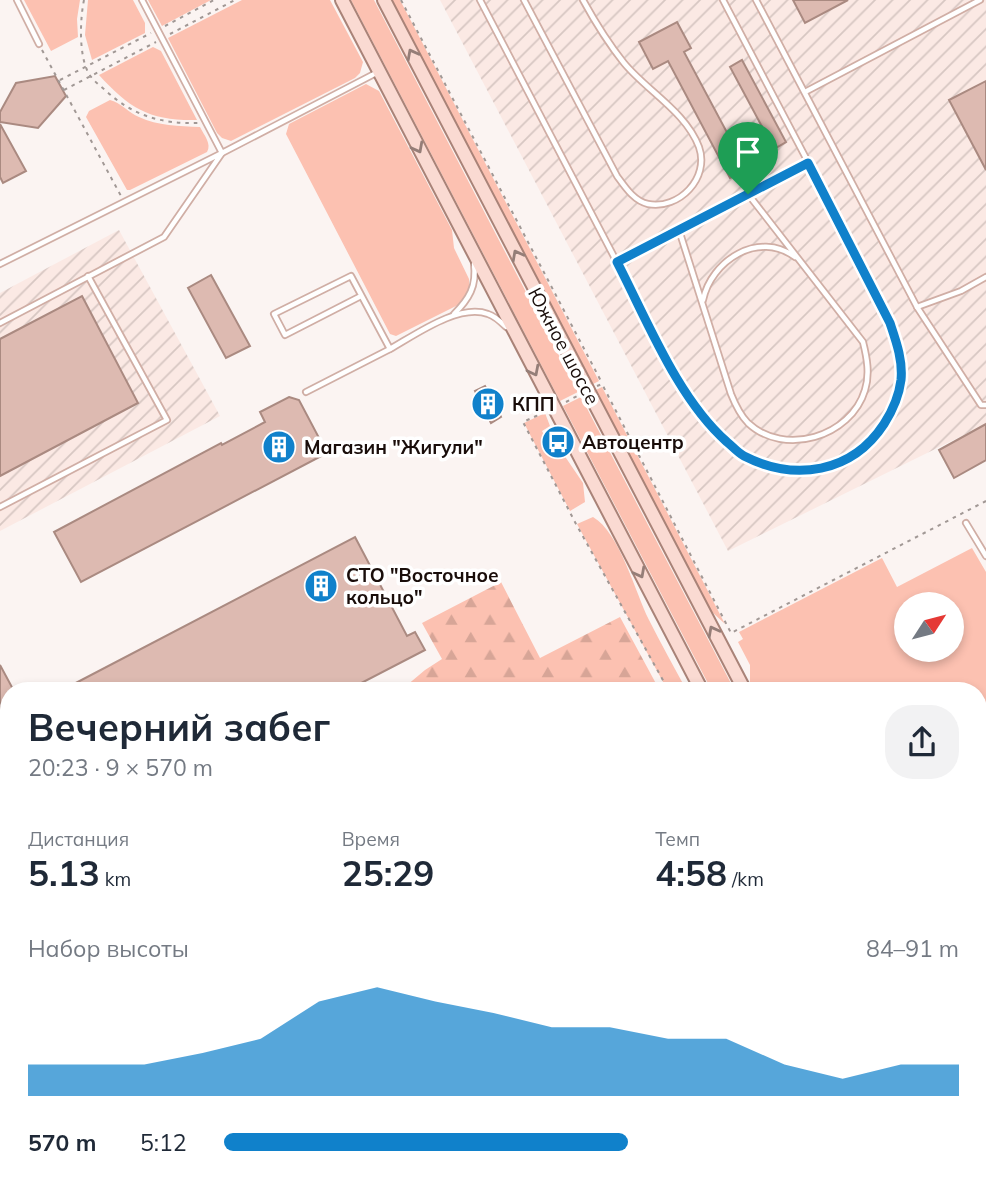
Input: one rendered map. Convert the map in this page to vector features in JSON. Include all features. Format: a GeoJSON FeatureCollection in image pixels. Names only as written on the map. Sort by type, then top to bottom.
{"type":"FeatureCollection","features":[{"type":"Feature","properties":{"kind":"main road","name":"Южное шоссе"},"geometry":{"type":"LineString","coordinates":[[342,0],[697,682]]}},
{"type":"Feature","properties":{"kind":"main road","name":"Южное шоссе"},"geometry":{"type":"LineString","coordinates":[[384,0],[740,682]]}},
{"type":"Feature","properties":{"kind":"lane"},"geometry":{"type":"LineString","coordinates":[[17,0],[39,44]]}},
{"type":"Feature","properties":{"kind":"lane"},"geometry":{"type":"LineString","coordinates":[[142,0],[222,153]]}},
{"type":"Feature","properties":{"kind":"lane"},"geometry":{"type":"LineString","coordinates":[[481,0],[681,385],[699,414],[742,455],[772,466],[801,472],[827,468],[854,456],[874,439],[898,398],[901,377],[899,350],[870,280],[723,0]]}},
{"type":"Feature","properties":{"kind":"lane"},"geometry":{"type":"LineString","coordinates":[[524,0],[617,176],[631,195],[646,204],[663,204],[678,199],[692,188],[699,174],[700,150],[690,128],[625,64],[600,31],[583,0]]}},
{"type":"Feature","properties":{"kind":"lane"},"geometry":{"type":"LineString","coordinates":[[756,0],[917,307],[981,405],[986,405]]}},
{"type":"Feature","properties":{"kind":"lane"},"geometry":{"type":"LineString","coordinates":[[804,92],[979,0]]}},
{"type":"Feature","properties":{"kind":"lane"},"geometry":{"type":"LineString","coordinates":[[0,264],[125,203],[378,72]]}},
{"type":"Feature","properties":{"kind":"lane"},"geometry":{"type":"LineString","coordinates":[[0,323],[164,237],[222,153]]}},
{"type":"Feature","properties":{"kind":"lane"},"geometry":{"type":"LineString","coordinates":[[617,262],[808,163]]}},
{"type":"Feature","properties":{"kind":"lane"},"geometry":{"type":"LineString","coordinates":[[679,230],[731,394],[748,423],[776,438],[806,441],[837,427],[859,404],[865,390],[868,360],[863,342],[748,194]]}},
{"type":"Feature","properties":{"kind":"lane"},"geometry":{"type":"LineString","coordinates":[[306,392],[453,315],[466,303],[476,278],[468,243]]}},
{"type":"Feature","properties":{"kind":"lane"},"geometry":{"type":"LineString","coordinates":[[702,302],[706,285],[715,272],[726,260],[750,248],[788,252],[801,262]]}},
{"type":"Feature","properties":{"kind":"lane"},"geometry":{"type":"LineString","coordinates":[[0,507],[167,420],[88,276]]}},
{"type":"Feature","properties":{"kind":"lane"},"geometry":{"type":"LineString","coordinates":[[361,296],[285,335],[274,314],[351,276],[390,349]]}},
{"type":"Feature","properties":{"kind":"lane"},"geometry":{"type":"LineString","coordinates":[[917,307],[961,291],[986,277]]}},
{"type":"Feature","properties":{"kind":"lane"},"geometry":{"type":"LineString","coordinates":[[453,315],[474,311],[490,314],[518,339]]}},
{"type":"Feature","properties":{"kind":"lane"},"geometry":{"type":"LineString","coordinates":[[966,523],[986,556]]}},
{"type":"Feature","properties":{"kind":"path"},"geometry":{"type":"LineString","coordinates":[[84,0],[80,26],[85,67],[90,76],[131,110],[148,118],[164,122],[206,123]]}},
{"type":"Feature","properties":{"kind":"path"},"geometry":{"type":"LineString","coordinates":[[59,81],[215,0]]}},
{"type":"Feature","properties":{"kind":"path"},"geometry":{"type":"LineString","coordinates":[[64,90],[235,0]]}},
{"type":"Feature","properties":{"kind":"path"},"geometry":{"type":"LineString","coordinates":[[401,0],[732,634],[986,501]]}},
{"type":"Feature","properties":{"kind":"path"},"geometry":{"type":"LineString","coordinates":[[39,44],[125,203]]}},
{"type":"Feature","properties":{"kind":"path"},"geometry":{"type":"LineString","coordinates":[[602,384],[523,422],[664,682]]}},
{"type":"Feature","properties":{"kind":"shaded area"},"geometry":{"type":"Polygon","coordinates":[[[440,0],[986,0],[986,424],[728,551],[440,0]]]}},
{"type":"Feature","properties":{"kind":"shaded area"},"geometry":{"type":"Polygon","coordinates":[[[119,230],[220,416],[0,531],[0,293],[119,230]]]}},
{"type":"Feature","properties":{"kind":"green space"},"geometry":{"type":"Polygon","coordinates":[[[24,0],[80,0],[78,37],[51,51],[24,0]]]}},
{"type":"Feature","properties":{"kind":"green space"},"geometry":{"type":"Polygon","coordinates":[[[88,0],[133,0],[145,23],[145,33],[92,60],[85,35],[88,0]]]}},
{"type":"Feature","properties":{"kind":"green space"},"geometry":{"type":"Polygon","coordinates":[[[148,0],[211,0],[162,26],[148,0]]]}},
{"type":"Feature","properties":{"kind":"green space"},"geometry":{"type":"Polygon","coordinates":[[[242,0],[330,0],[363,62],[360,73],[355,78],[231,141],[217,133],[168,38],[242,0]]]}},
{"type":"Feature","properties":{"kind":"green space"},"geometry":{"type":"Polygon","coordinates":[[[351,0],[374,0],[578,392],[560,401],[351,0]]]}},
{"type":"Feature","properties":{"kind":"green space"},"geometry":{"type":"Polygon","coordinates":[[[392,0],[400,0],[599,381],[593,384],[392,0]]]}},
{"type":"Feature","properties":{"kind":"green space"},"geometry":{"type":"Polygon","coordinates":[[[153,47],[161,51],[197,120],[166,118],[142,111],[121,97],[99,75],[153,47]]]}},
{"type":"Feature","properties":{"kind":"green space"},"geometry":{"type":"Polygon","coordinates":[[[366,84],[379,91],[452,230],[454,248],[469,279],[469,292],[460,304],[396,336],[390,334],[286,134],[289,124],[366,84]]]}},
{"type":"Feature","properties":{"kind":"green space"},"geometry":{"type":"Polygon","coordinates":[[[110,100],[146,120],[200,127],[208,143],[207,152],[127,190],[86,117],[89,111],[110,100]]]}},
{"type":"Feature","properties":{"kind":"green space"},"geometry":{"type":"Polygon","coordinates":[[[602,387],[725,624],[712,612],[596,390],[602,387]]]}},
{"type":"Feature","properties":{"kind":"green space"},"geometry":{"type":"Polygon","coordinates":[[[581,397],[730,682],[707,682],[563,406],[581,397]]]}},
{"type":"Feature","properties":{"kind":"green space"},"geometry":{"type":"Polygon","coordinates":[[[545,413],[550,426],[542,431],[556,458],[564,455],[583,483],[585,502],[570,511],[524,423],[545,413]]]}},
{"type":"Feature","properties":{"kind":"green space"},"geometry":{"type":"Polygon","coordinates":[[[593,517],[611,536],[626,564],[649,620],[682,682],[663,682],[577,524],[593,517]]]}},
{"type":"Feature","properties":{"kind":"green space"},"geometry":{"type":"Polygon","coordinates":[[[972,548],[986,572],[986,682],[750,682],[750,665],[738,642],[743,639],[739,632],[882,558],[897,587],[972,548]]]}},
{"type":"Feature","properties":{"kind":"green space"},"geometry":{"type":"Polygon","coordinates":[[[501,582],[540,658],[620,617],[655,682],[411,682],[442,659],[422,623],[501,582]]]}},
{"type":"Feature","properties":{"kind":"building"},"geometry":{"type":"Polygon","coordinates":[[[793,0],[848,0],[805,23],[793,0]]]}},
{"type":"Feature","properties":{"kind":"building"},"geometry":{"type":"Polygon","coordinates":[[[677,22],[691,48],[684,52],[747,170],[730,178],[668,61],[653,69],[639,42],[677,22]]]}},
{"type":"Feature","properties":{"kind":"building"},"geometry":{"type":"Polygon","coordinates":[[[742,60],[786,142],[774,149],[730,67],[742,60]]]}},
{"type":"Feature","properties":{"kind":"building"},"geometry":{"type":"Polygon","coordinates":[[[55,76],[66,96],[38,128],[0,122],[0,112],[16,83],[55,76]]]}},
{"type":"Feature","properties":{"kind":"building"},"geometry":{"type":"Polygon","coordinates":[[[986,81],[986,170],[949,100],[986,81]]]}},
{"type":"Feature","properties":{"kind":"building"},"geometry":{"type":"Polygon","coordinates":[[[0,124],[26,171],[3,183],[0,177],[0,124]]]}},
{"type":"Feature","properties":{"kind":"building"},"geometry":{"type":"Polygon","coordinates":[[[211,275],[250,346],[226,358],[188,288],[211,275]]]}},
{"type":"Feature","properties":{"kind":"building"},"geometry":{"type":"Polygon","coordinates":[[[82,296],[138,403],[0,476],[0,339],[82,296]]]}},
{"type":"Feature","properties":{"kind":"building","name":"КПП"},"geometry":{"type":"Polygon","coordinates":[[[485,386],[501,417],[491,423],[475,391],[485,386]]]}},
{"type":"Feature","properties":{"kind":"building"},"geometry":{"type":"Polygon","coordinates":[[[289,397],[299,400],[327,453],[81,582],[54,532],[265,422],[260,412],[289,397]]]}},
{"type":"Feature","properties":{"kind":"building"},"geometry":{"type":"Polygon","coordinates":[[[986,424],[986,460],[954,478],[939,450],[986,424]]]}},
{"type":"Feature","properties":{"kind":"building","name":"СТО \"Восточное кольцо\""},"geometry":{"type":"Polygon","coordinates":[[[355,537],[407,636],[415,632],[425,650],[363,682],[78,682],[355,537]]]}},
{"type":"Feature","properties":{"kind":"building"},"geometry":{"type":"Polygon","coordinates":[[[0,665],[9,682],[0,682],[0,665]]]}},
{"type":"Feature","properties":{"kind":"place","name":"КПП"},"geometry":{"type":"Point","coordinates":[488,404]}},
{"type":"Feature","properties":{"kind":"place","name":"Автоцентр"},"geometry":{"type":"Point","coordinates":[558,442]}},
{"type":"Feature","properties":{"kind":"place","name":"Магазин \"Жигули\""},"geometry":{"type":"Point","coordinates":[279,447]}},
{"type":"Feature","properties":{"kind":"place","name":"СТО \"Восточное кольцо\""},"geometry":{"type":"Point","coordinates":[321,586]}},
{"type":"Feature","properties":{"kind":"route"},"geometry":{"type":"LineString","coordinates":[[808,163],[870,280],[899,350],[901,377],[898,398],[886,421],[874,439],[854,456],[827,468],[801,472],[772,466],[742,455],[721,437],[699,414],[681,385],[617,262],[748,194],[808,163]]}}]}
